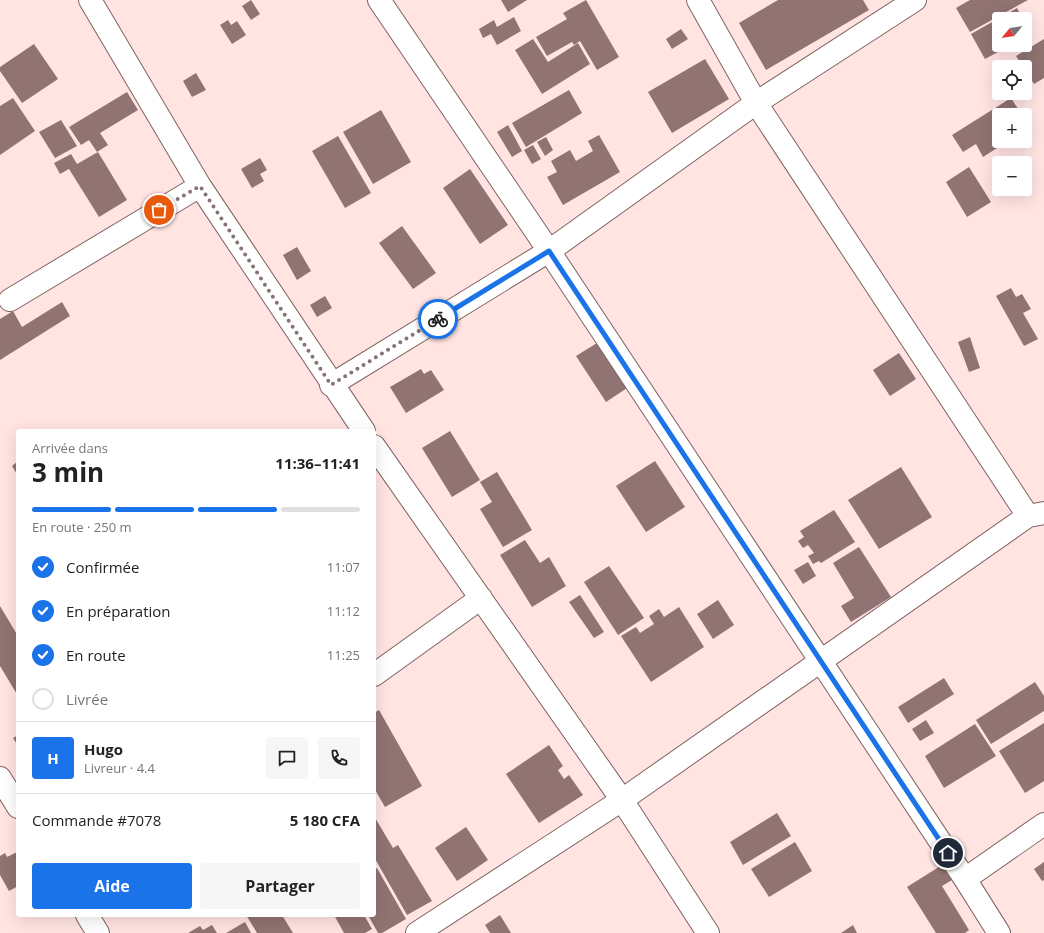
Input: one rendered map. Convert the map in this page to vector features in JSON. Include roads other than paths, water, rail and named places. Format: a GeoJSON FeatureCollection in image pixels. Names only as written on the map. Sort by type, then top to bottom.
{"type":"FeatureCollection","features":[{"type":"Feature","properties":{"kind":"street"},"geometry":{"type":"LineString","coordinates":[[90,0],[200,186],[331,385],[363,429]]}},
{"type":"Feature","properties":{"kind":"street"},"geometry":{"type":"LineString","coordinates":[[379,0],[549,251],[965,879],[999,933]]}},
{"type":"Feature","properties":{"kind":"street"},"geometry":{"type":"LineString","coordinates":[[417,933],[622,800],[1036,514],[756,103],[698,0]]}},
{"type":"Feature","properties":{"kind":"street"},"geometry":{"type":"LineString","coordinates":[[331,385],[549,251],[756,103],[915,0]]}},
{"type":"Feature","properties":{"kind":"street"},"geometry":{"type":"LineString","coordinates":[[10,300],[200,186]]}},
{"type":"Feature","properties":{"kind":"street"},"geometry":{"type":"LineString","coordinates":[[376,449],[622,800],[708,933]]}},
{"type":"Feature","properties":{"kind":"street"},"geometry":{"type":"LineString","coordinates":[[376,674],[481,598]]}},
{"type":"Feature","properties":{"kind":"street"},"geometry":{"type":"LineString","coordinates":[[0,778],[16,804]]}},
{"type":"Feature","properties":{"kind":"street"},"geometry":{"type":"LineString","coordinates":[[965,879],[1044,824]]}},
{"type":"Feature","properties":{"kind":"street"},"geometry":{"type":"LineString","coordinates":[[88,917],[98,933]]}}]}
